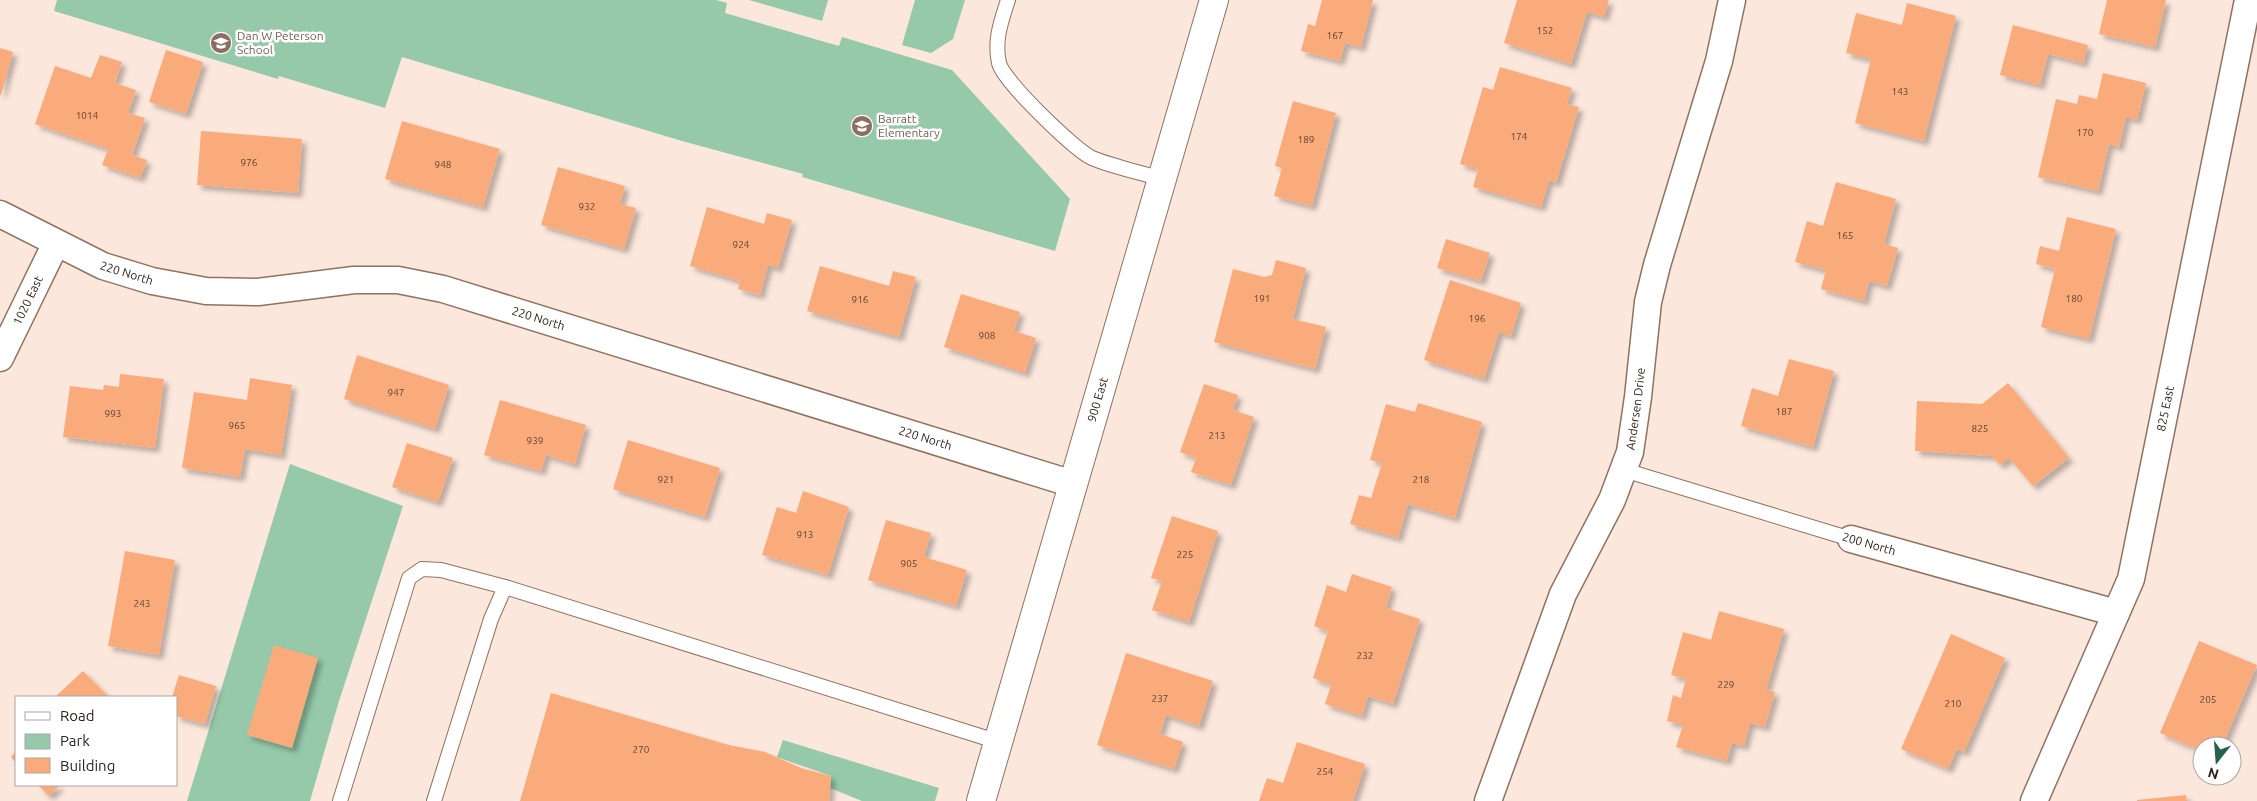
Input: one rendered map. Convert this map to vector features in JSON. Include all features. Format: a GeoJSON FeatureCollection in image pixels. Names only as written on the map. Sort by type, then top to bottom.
{"type":"FeatureCollection","features":[{"type":"Feature","properties":{"kind":"street","name":"900 East"},"geometry":{"type":"LineString","coordinates":[[981,801],[1214,0]]}},
{"type":"Feature","properties":{"kind":"street","name":"Andersen Drive"},"geometry":{"type":"LineString","coordinates":[[1488,801],[1563,594],[1612,500],[1624,470],[1633,434],[1650,293],[1719,61],[1732,0]]}},
{"type":"Feature","properties":{"kind":"street","name":"825 East"},"geometry":{"type":"LineString","coordinates":[[2034,801],[2131,579],[2248,0]]}},
{"type":"Feature","properties":{"kind":"street","name":"220 North"},"geometry":{"type":"LineString","coordinates":[[0,214],[102,266],[152,281],[206,291],[258,292],[363,280],[398,280],[443,289],[1073,484]]}},
{"type":"Feature","properties":{"kind":"street","name":"1020 East"},"geometry":{"type":"LineString","coordinates":[[0,358],[56,243]]}},
{"type":"Feature","properties":{"kind":"street","name":"200 North"},"geometry":{"type":"LineString","coordinates":[[1851,539],[2116,613]]}},
{"type":"Feature","properties":{"kind":"lane"},"geometry":{"type":"LineString","coordinates":[[1008,0],[996,38],[1000,66],[1017,90],[1074,146],[1091,158],[1162,179]]}},
{"type":"Feature","properties":{"kind":"lane","name":"200 North"},"geometry":{"type":"LineString","coordinates":[[1624,470],[1851,539]]}},
{"type":"Feature","properties":{"kind":"lane"},"geometry":{"type":"LineString","coordinates":[[340,801],[409,578],[422,569],[441,570],[505,587],[998,742]]}},
{"type":"Feature","properties":{"kind":"lane"},"geometry":{"type":"LineString","coordinates":[[434,801],[491,619],[505,587]]}},
{"type":"Feature","properties":{"kind":"green space","name":"Barratt Elementary"},"geometry":{"type":"Polygon","coordinates":[[[57,0],[716,0],[727,3],[725,13],[839,46],[842,37],[952,70],[1070,199],[1055,251],[802,177],[803,174],[682,141],[402,57],[385,108],[279,76],[278,79],[54,11],[57,0]]]}},
{"type":"Feature","properties":{"kind":"green space"},"geometry":{"type":"Polygon","coordinates":[[[749,0],[828,0],[822,21],[749,0]]]}},
{"type":"Feature","properties":{"kind":"green space"},"geometry":{"type":"Polygon","coordinates":[[[915,0],[965,0],[953,39],[931,53],[902,45],[915,0]]]}},
{"type":"Feature","properties":{"kind":"green space"},"geometry":{"type":"Polygon","coordinates":[[[290,464],[403,506],[339,701],[310,801],[187,801],[290,464]]]}},
{"type":"Feature","properties":{"kind":"green space"},"geometry":{"type":"Polygon","coordinates":[[[783,740],[939,788],[935,801],[862,801],[830,788],[831,776],[777,757],[783,740]]]}},
{"type":"Feature","properties":{"kind":"building"},"geometry":{"type":"Polygon","coordinates":[[[1322,0],[1373,0],[1361,47],[1345,43],[1340,61],[1301,51],[1308,24],[1315,26],[1322,0]]]}},
{"type":"Feature","properties":{"kind":"building"},"geometry":{"type":"Polygon","coordinates":[[[1517,0],[1609,0],[1604,17],[1587,12],[1571,64],[1504,43],[1517,0]]]}},
{"type":"Feature","properties":{"kind":"building"},"geometry":{"type":"Polygon","coordinates":[[[2107,0],[2166,0],[2155,47],[2099,34],[2107,0]]]}},
{"type":"Feature","properties":{"kind":"building"},"geometry":{"type":"Polygon","coordinates":[[[1907,3],[1956,16],[1924,141],[1855,123],[1871,59],[1846,53],[1856,13],[1902,25],[1907,3]]]}},
{"type":"Feature","properties":{"kind":"building"},"geometry":{"type":"Polygon","coordinates":[[[2013,25],[2088,45],[2083,63],[2048,54],[2040,85],[2000,75],[2013,25]]]}},
{"type":"Feature","properties":{"kind":"building"},"geometry":{"type":"Polygon","coordinates":[[[0,48],[13,52],[1,95],[0,95],[0,48]]]}},
{"type":"Feature","properties":{"kind":"building"},"geometry":{"type":"Polygon","coordinates":[[[166,50],[203,62],[186,114],[149,102],[166,50]]]}},
{"type":"Feature","properties":{"kind":"building"},"geometry":{"type":"Polygon","coordinates":[[[100,55],[122,62],[115,83],[136,90],[128,113],[145,118],[132,155],[147,160],[140,178],[102,165],[108,149],[35,124],[55,66],[91,78],[100,55]]]}},
{"type":"Feature","properties":{"kind":"building"},"geometry":{"type":"Polygon","coordinates":[[[1500,67],[1572,88],[1567,104],[1579,107],[1556,183],[1549,180],[1541,207],[1473,187],[1478,169],[1460,164],[1483,87],[1493,90],[1500,67]]]}},
{"type":"Feature","properties":{"kind":"building"},"geometry":{"type":"Polygon","coordinates":[[[2103,73],[2146,83],[2137,120],[2126,117],[2119,147],[2109,144],[2098,191],[2038,177],[2056,99],[2077,104],[2079,95],[2097,99],[2103,73]]]}},
{"type":"Feature","properties":{"kind":"building"},"geometry":{"type":"Polygon","coordinates":[[[1293,101],[1336,113],[1312,206],[1274,196],[1282,168],[1275,166],[1293,101]]]}},
{"type":"Feature","properties":{"kind":"building"},"geometry":{"type":"Polygon","coordinates":[[[402,121],[500,149],[483,207],[385,179],[402,121]]]}},
{"type":"Feature","properties":{"kind":"building"},"geometry":{"type":"Polygon","coordinates":[[[201,131],[302,139],[298,193],[197,185],[201,131]]]}},
{"type":"Feature","properties":{"kind":"building"},"geometry":{"type":"Polygon","coordinates":[[[558,167],[625,186],[620,204],[636,208],[624,249],[541,225],[558,167]]]}},
{"type":"Feature","properties":{"kind":"building"},"geometry":{"type":"Polygon","coordinates":[[[1836,182],[1896,199],[1884,244],[1898,248],[1887,286],[1869,281],[1864,301],[1821,289],[1826,270],[1795,262],[1807,221],[1823,226],[1836,182]]]}},
{"type":"Feature","properties":{"kind":"building"},"geometry":{"type":"Polygon","coordinates":[[[707,207],[764,224],[767,213],[792,220],[778,268],[768,265],[760,295],[738,289],[740,281],[690,266],[707,207]]]}},
{"type":"Feature","properties":{"kind":"building"},"geometry":{"type":"Polygon","coordinates":[[[2067,217],[2116,229],[2089,339],[2041,327],[2055,269],[2036,264],[2040,246],[2059,251],[2067,217]]]}},
{"type":"Feature","properties":{"kind":"building"},"geometry":{"type":"Polygon","coordinates":[[[1446,239],[1490,253],[1481,281],[1437,268],[1446,239]]]}},
{"type":"Feature","properties":{"kind":"building"},"geometry":{"type":"Polygon","coordinates":[[[1276,260],[1306,268],[1293,319],[1326,327],[1315,369],[1214,342],[1233,269],[1264,277],[1272,275],[1276,260]]]}},
{"type":"Feature","properties":{"kind":"building"},"geometry":{"type":"Polygon","coordinates":[[[820,266],[889,286],[893,271],[916,277],[899,337],[807,311],[820,266]]]}},
{"type":"Feature","properties":{"kind":"building"},"geometry":{"type":"Polygon","coordinates":[[[1450,280],[1521,303],[1511,336],[1499,332],[1484,379],[1424,360],[1450,280]]]}},
{"type":"Feature","properties":{"kind":"building"},"geometry":{"type":"Polygon","coordinates":[[[961,294],[1020,312],[1014,331],[1036,338],[1025,373],[944,347],[961,294]]]}},
{"type":"Feature","properties":{"kind":"building"},"geometry":{"type":"Polygon","coordinates":[[[357,355],[449,385],[435,429],[344,399],[357,355]]]}},
{"type":"Feature","properties":{"kind":"building"},"geometry":{"type":"Polygon","coordinates":[[[1789,359],[1834,371],[1813,447],[1741,426],[1752,388],[1778,396],[1789,359]]]}},
{"type":"Feature","properties":{"kind":"building"},"geometry":{"type":"Polygon","coordinates":[[[120,374],[164,379],[155,448],[63,437],[70,386],[103,390],[104,385],[119,387],[120,374]]]}},
{"type":"Feature","properties":{"kind":"building"},"geometry":{"type":"Polygon","coordinates":[[[250,378],[292,385],[281,455],[245,449],[240,477],[182,468],[194,392],[247,400],[250,378]]]}},
{"type":"Feature","properties":{"kind":"building"},"geometry":{"type":"Polygon","coordinates":[[[2008,383],[2069,458],[2033,486],[2009,458],[2000,465],[1992,456],[1915,451],[1917,401],[1982,404],[2008,383]]]}},
{"type":"Feature","properties":{"kind":"building"},"geometry":{"type":"Polygon","coordinates":[[[1204,384],[1238,395],[1233,410],[1254,417],[1231,485],[1191,472],[1196,458],[1180,452],[1204,384]]]}},
{"type":"Feature","properties":{"kind":"building"},"geometry":{"type":"Polygon","coordinates":[[[500,400],[586,425],[575,464],[546,455],[541,471],[484,455],[500,400]]]}},
{"type":"Feature","properties":{"kind":"building"},"geometry":{"type":"Polygon","coordinates":[[[1418,403],[1482,422],[1455,518],[1408,504],[1398,538],[1350,524],[1359,495],[1371,498],[1382,463],[1370,460],[1386,404],[1415,412],[1418,403]]]}},
{"type":"Feature","properties":{"kind":"building"},"geometry":{"type":"Polygon","coordinates":[[[628,440],[720,468],[705,517],[613,489],[628,440]]]}},
{"type":"Feature","properties":{"kind":"building"},"geometry":{"type":"Polygon","coordinates":[[[407,443],[453,458],[438,502],[392,487],[407,443]]]}},
{"type":"Feature","properties":{"kind":"building"},"geometry":{"type":"Polygon","coordinates":[[[803,491],[849,507],[828,575],[762,555],[777,507],[796,513],[803,491]]]}},
{"type":"Feature","properties":{"kind":"building"},"geometry":{"type":"Polygon","coordinates":[[[1172,516],[1218,531],[1189,622],[1152,610],[1162,581],[1151,578],[1172,516]]]}},
{"type":"Feature","properties":{"kind":"building"},"geometry":{"type":"Polygon","coordinates":[[[886,520],[931,533],[924,557],[967,570],[956,606],[868,580],[886,520]]]}},
{"type":"Feature","properties":{"kind":"building"},"geometry":{"type":"Polygon","coordinates":[[[125,551],[175,560],[159,655],[108,646],[125,551]]]}},
{"type":"Feature","properties":{"kind":"building"},"geometry":{"type":"Polygon","coordinates":[[[1352,574],[1392,587],[1386,608],[1420,619],[1393,704],[1368,696],[1362,716],[1325,704],[1331,685],[1313,678],[1328,631],[1314,626],[1327,585],[1346,592],[1352,574]]]}},
{"type":"Feature","properties":{"kind":"building"},"geometry":{"type":"Polygon","coordinates":[[[1719,611],[1784,629],[1766,690],[1775,692],[1765,727],[1750,723],[1744,746],[1732,743],[1727,761],[1676,747],[1683,725],[1667,721],[1673,695],[1681,698],[1686,679],[1671,675],[1683,632],[1711,640],[1719,611]]]}},
{"type":"Feature","properties":{"kind":"building"},"geometry":{"type":"Polygon","coordinates":[[[1951,634],[2005,658],[1964,752],[1957,749],[1948,769],[1901,749],[1951,634]]]}},
{"type":"Feature","properties":{"kind":"building"},"geometry":{"type":"Polygon","coordinates":[[[2199,641],[2257,665],[2226,736],[2192,736],[2192,747],[2160,733],[2199,641]]]}},
{"type":"Feature","properties":{"kind":"building"},"geometry":{"type":"Polygon","coordinates":[[[274,645],[318,658],[292,748],[247,735],[274,645]]]}},
{"type":"Feature","properties":{"kind":"building"},"geometry":{"type":"Polygon","coordinates":[[[1126,653],[1213,681],[1199,726],[1166,715],[1160,734],[1183,742],[1174,769],[1097,745],[1126,653]]]}},
{"type":"Feature","properties":{"kind":"building"},"geometry":{"type":"Polygon","coordinates":[[[83,671],[108,696],[56,696],[83,671]]]}},
{"type":"Feature","properties":{"kind":"building"},"geometry":{"type":"Polygon","coordinates":[[[179,675],[216,686],[205,724],[178,717],[178,696],[172,696],[179,675]]]}},
{"type":"Feature","properties":{"kind":"building"},"geometry":{"type":"Polygon","coordinates":[[[551,693],[729,745],[765,752],[801,768],[831,776],[829,801],[520,801],[551,693]]]}},
{"type":"Feature","properties":{"kind":"building"},"geometry":{"type":"Polygon","coordinates":[[[1297,742],[1365,764],[1353,801],[1259,801],[1267,778],[1283,783],[1297,742]]]}},
{"type":"Feature","properties":{"kind":"building"},"geometry":{"type":"Polygon","coordinates":[[[15,752],[15,762],[11,757],[15,752]]]}},
{"type":"Feature","properties":{"kind":"building"},"geometry":{"type":"Polygon","coordinates":[[[39,786],[59,786],[49,796],[39,786]]]}},
{"type":"Feature","properties":{"kind":"building"},"geometry":{"type":"Polygon","coordinates":[[[2186,795],[2187,801],[2137,801],[2137,800],[2186,795]]]}},
{"type":"Feature","properties":{"kind":"place","name":"Dan W Peterson School"},"geometry":{"type":"Point","coordinates":[221,43]}},
{"type":"Feature","properties":{"kind":"place","name":"Barratt Elementary"},"geometry":{"type":"Point","coordinates":[862,126]}}]}
